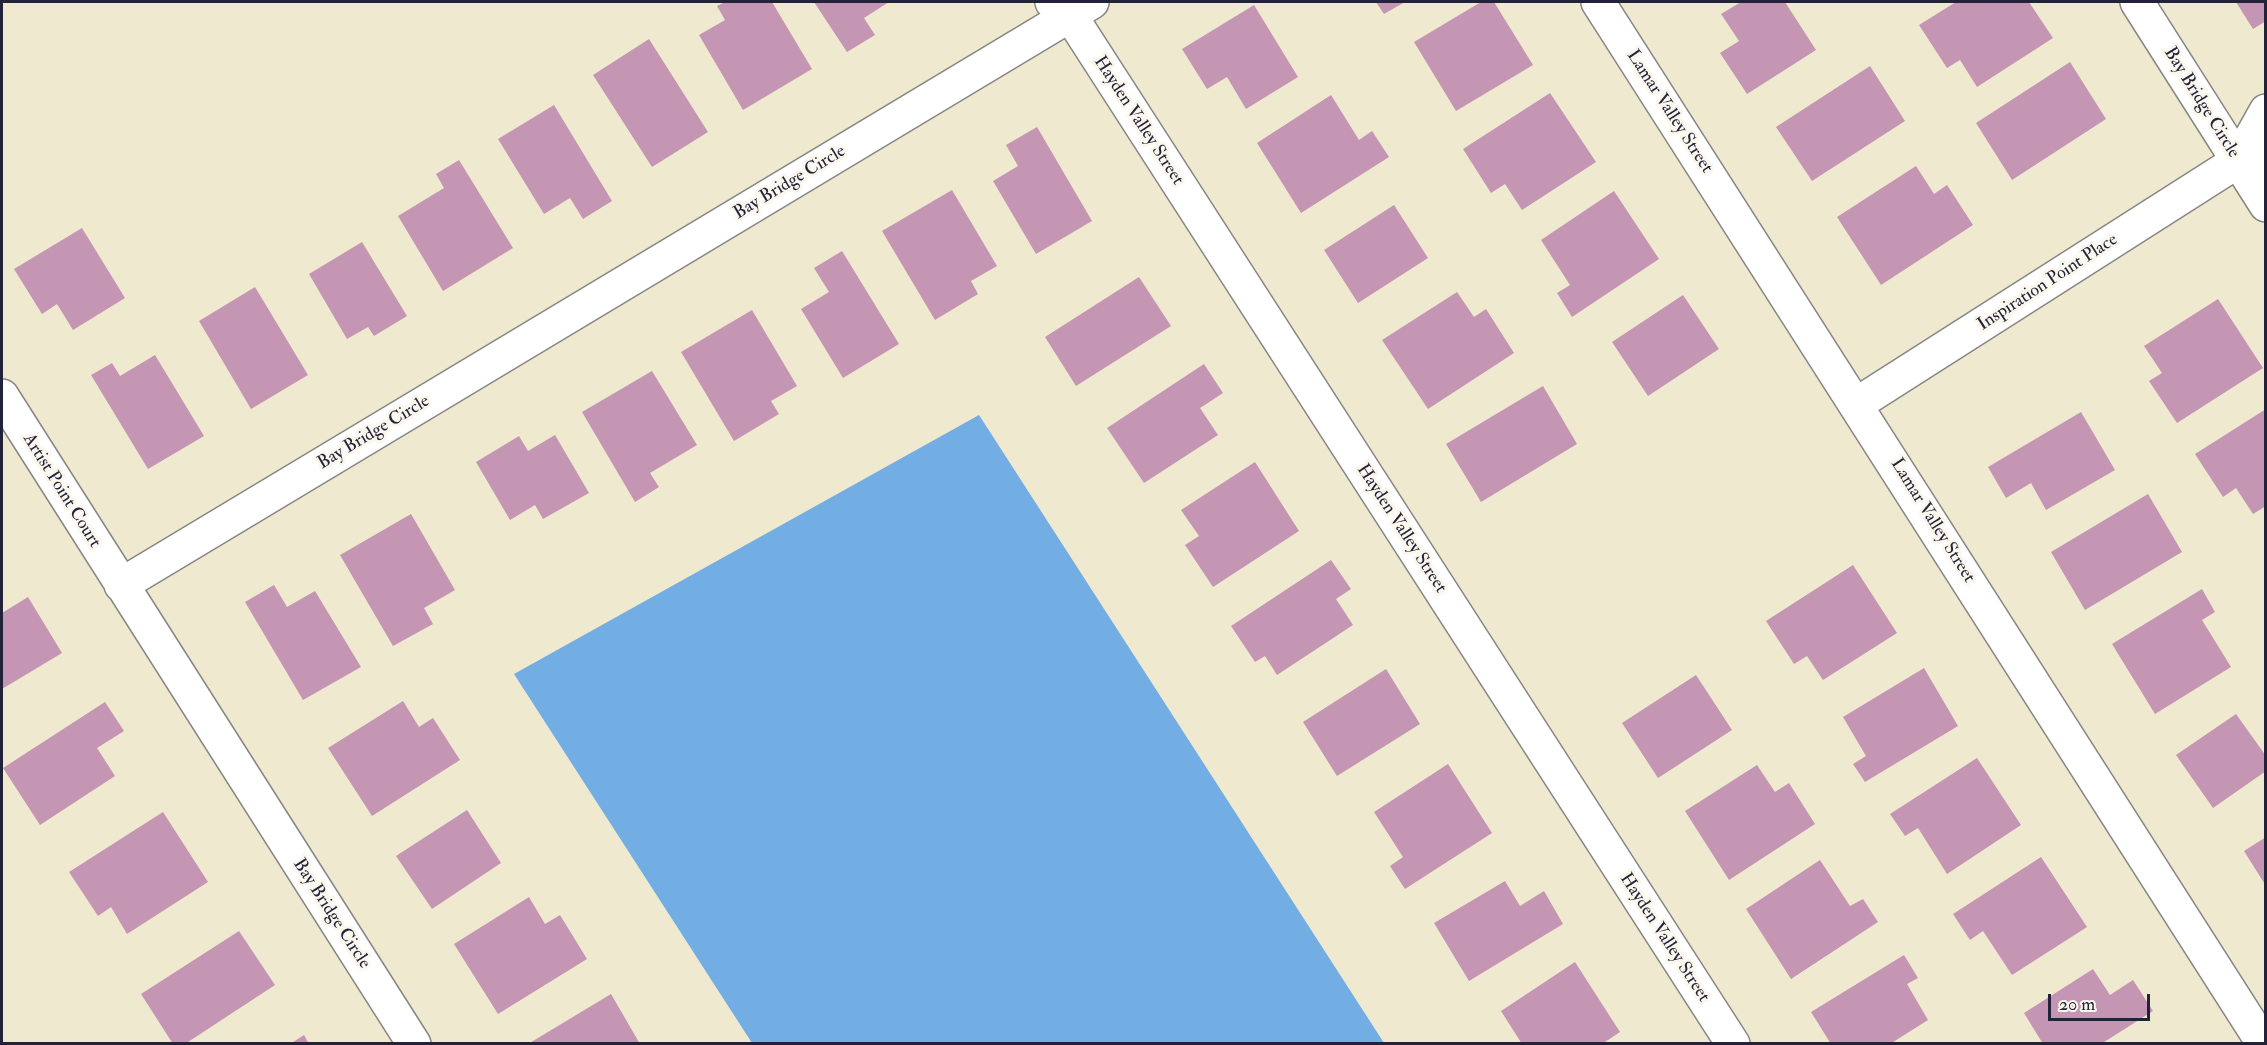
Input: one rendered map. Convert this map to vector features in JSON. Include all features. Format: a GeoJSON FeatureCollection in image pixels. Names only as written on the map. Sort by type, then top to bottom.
{"type":"FeatureCollection","features":[{"type":"Feature","properties":{"kind":"street","name":"Lamar Valley Street"},"geometry":{"type":"LineString","coordinates":[[1598,2],[2264,1043]]}},
{"type":"Feature","properties":{"kind":"street","name":"Bay Bridge Circle"},"geometry":{"type":"LineString","coordinates":[[2137,2],[2252,159],[2265,205]]}},
{"type":"Feature","properties":{"kind":"street","name":"Bay Bridge Circle"},"geometry":{"type":"LineString","coordinates":[[414,1044],[121,585],[1070,5]]}},
{"type":"Feature","properties":{"kind":"street","name":"Hayden Valley Street"},"geometry":{"type":"LineString","coordinates":[[1070,5],[1733,1044]]}},
{"type":"Feature","properties":{"kind":"street","name":"Inspiration Point Place"},"geometry":{"type":"LineString","coordinates":[[1857,404],[2252,159],[2265,111]]}},
{"type":"Feature","properties":{"kind":"street","name":"Artist Point Court"},"geometry":{"type":"LineString","coordinates":[[2,396],[121,585]]}},
{"type":"Feature","properties":{"kind":"water"},"geometry":{"type":"Polygon","coordinates":[[[979,415],[1384,1043],[752,1043],[514,674],[979,415]]]}},
{"type":"Feature","properties":{"kind":"building"},"geometry":{"type":"Polygon","coordinates":[[[725,2],[772,2],[812,69],[743,110],[699,35],[725,20],[717,6],[725,2]]]}},
{"type":"Feature","properties":{"kind":"building"},"geometry":{"type":"Polygon","coordinates":[[[814,2],[889,2],[864,18],[875,35],[847,52],[814,2]]]}},
{"type":"Feature","properties":{"kind":"building"},"geometry":{"type":"Polygon","coordinates":[[[1376,2],[1405,2],[1384,14],[1376,2]]]}},
{"type":"Feature","properties":{"kind":"building"},"geometry":{"type":"Polygon","coordinates":[[[1481,2],[1494,2],[1533,65],[1456,111],[1414,42],[1481,2]]]}},
{"type":"Feature","properties":{"kind":"building"},"geometry":{"type":"Polygon","coordinates":[[[1741,2],[1785,2],[1816,50],[1747,94],[1720,53],[1739,41],[1721,14],[1741,2]]]}},
{"type":"Feature","properties":{"kind":"building"},"geometry":{"type":"Polygon","coordinates":[[[1956,2],[2029,2],[2053,38],[1977,87],[1960,60],[1947,68],[1919,25],[1956,2]]]}},
{"type":"Feature","properties":{"kind":"building"},"geometry":{"type":"Polygon","coordinates":[[[2236,2],[2266,2],[2266,21],[2253,29],[2236,2]]]}},
{"type":"Feature","properties":{"kind":"building"},"geometry":{"type":"Polygon","coordinates":[[[1254,5],[1298,77],[1246,109],[1227,77],[1207,89],[1182,49],[1254,5]]]}},
{"type":"Feature","properties":{"kind":"building"},"geometry":{"type":"Polygon","coordinates":[[[649,39],[708,132],[652,167],[593,75],[649,39]]]}},
{"type":"Feature","properties":{"kind":"building"},"geometry":{"type":"Polygon","coordinates":[[[2070,62],[2106,119],[2012,180],[1976,123],[2070,62]]]}},
{"type":"Feature","properties":{"kind":"building"},"geometry":{"type":"Polygon","coordinates":[[[1870,66],[1905,121],[1812,181],[1776,127],[1870,66]]]}},
{"type":"Feature","properties":{"kind":"building"},"geometry":{"type":"Polygon","coordinates":[[[1550,93],[1596,162],[1522,210],[1505,184],[1491,193],[1463,149],[1550,93]]]}},
{"type":"Feature","properties":{"kind":"building"},"geometry":{"type":"Polygon","coordinates":[[[1331,95],[1359,140],[1372,131],[1389,157],[1301,213],[1257,143],[1331,95]]]}},
{"type":"Feature","properties":{"kind":"building"},"geometry":{"type":"Polygon","coordinates":[[[554,105],[612,201],[583,219],[570,198],[544,214],[498,139],[554,105]]]}},
{"type":"Feature","properties":{"kind":"building"},"geometry":{"type":"Polygon","coordinates":[[[1037,127],[1092,221],[1036,254],[993,181],[1018,166],[1006,145],[1037,127]]]}},
{"type":"Feature","properties":{"kind":"building"},"geometry":{"type":"Polygon","coordinates":[[[459,160],[513,248],[443,291],[398,216],[444,188],[436,174],[459,160]]]}},
{"type":"Feature","properties":{"kind":"building"},"geometry":{"type":"Polygon","coordinates":[[[1916,166],[1934,194],[1947,185],[1973,225],[1881,285],[1837,217],[1916,166]]]}},
{"type":"Feature","properties":{"kind":"building"},"geometry":{"type":"Polygon","coordinates":[[[952,190],[997,266],[971,281],[978,294],[935,320],[882,231],[952,190]]]}},
{"type":"Feature","properties":{"kind":"building"},"geometry":{"type":"Polygon","coordinates":[[[1614,191],[1659,259],[1572,317],[1557,293],[1570,285],[1541,240],[1614,191]]]}},
{"type":"Feature","properties":{"kind":"building"},"geometry":{"type":"Polygon","coordinates":[[[1394,205],[1428,258],[1358,303],[1324,250],[1394,205]]]}},
{"type":"Feature","properties":{"kind":"building"},"geometry":{"type":"Polygon","coordinates":[[[82,228],[125,298],[73,330],[57,304],[42,314],[14,269],[82,228]]]}},
{"type":"Feature","properties":{"kind":"building"},"geometry":{"type":"Polygon","coordinates":[[[362,242],[407,316],[374,336],[368,327],[347,339],[309,274],[362,242]]]}},
{"type":"Feature","properties":{"kind":"building"},"geometry":{"type":"Polygon","coordinates":[[[842,251],[899,344],[843,378],[801,309],[829,292],[814,268],[842,251]]]}},
{"type":"Feature","properties":{"kind":"building"},"geometry":{"type":"Polygon","coordinates":[[[1139,277],[1171,326],[1076,386],[1045,337],[1139,277]]]}},
{"type":"Feature","properties":{"kind":"building"},"geometry":{"type":"Polygon","coordinates":[[[255,287],[308,375],[251,409],[199,321],[255,287]]]}},
{"type":"Feature","properties":{"kind":"building"},"geometry":{"type":"Polygon","coordinates":[[[1457,292],[1474,317],[1486,309],[1514,353],[1428,409],[1382,340],[1457,292]]]}},
{"type":"Feature","properties":{"kind":"building"},"geometry":{"type":"Polygon","coordinates":[[[1683,295],[1719,349],[1648,396],[1612,342],[1683,295]]]}},
{"type":"Feature","properties":{"kind":"building"},"geometry":{"type":"Polygon","coordinates":[[[2218,299],[2263,368],[2177,423],[2149,381],[2162,373],[2144,346],[2218,299]]]}},
{"type":"Feature","properties":{"kind":"building"},"geometry":{"type":"Polygon","coordinates":[[[752,310],[797,386],[771,401],[779,414],[734,441],[681,352],[752,310]]]}},
{"type":"Feature","properties":{"kind":"building"},"geometry":{"type":"Polygon","coordinates":[[[155,355],[204,436],[148,469],[91,375],[112,363],[120,376],[155,355]]]}},
{"type":"Feature","properties":{"kind":"building"},"geometry":{"type":"Polygon","coordinates":[[[1204,364],[1223,393],[1200,408],[1218,435],[1144,483],[1107,428],[1204,364]]]}},
{"type":"Feature","properties":{"kind":"building"},"geometry":{"type":"Polygon","coordinates":[[[652,371],[697,445],[650,473],[659,487],[635,502],[582,412],[652,371]]]}},
{"type":"Feature","properties":{"kind":"building"},"geometry":{"type":"Polygon","coordinates":[[[1543,386],[1577,444],[1481,502],[1446,444],[1543,386]]]}},
{"type":"Feature","properties":{"kind":"building"},"geometry":{"type":"Polygon","coordinates":[[[2266,409],[2266,506],[2253,514],[2236,488],[2223,497],[2195,454],[2266,409]]]}},
{"type":"Feature","properties":{"kind":"building"},"geometry":{"type":"Polygon","coordinates":[[[2081,412],[2115,470],[2046,510],[2031,483],[2006,498],[1988,467],[2081,412]]]}},
{"type":"Feature","properties":{"kind":"building"},"geometry":{"type":"Polygon","coordinates":[[[555,435],[589,493],[543,519],[535,505],[510,520],[476,462],[519,436],[528,451],[555,435]]]}},
{"type":"Feature","properties":{"kind":"building"},"geometry":{"type":"Polygon","coordinates":[[[1255,462],[1299,531],[1213,587],[1185,545],[1199,536],[1181,510],[1255,462]]]}},
{"type":"Feature","properties":{"kind":"building"},"geometry":{"type":"Polygon","coordinates":[[[2148,494],[2182,552],[2085,610],[2051,552],[2148,494]]]}},
{"type":"Feature","properties":{"kind":"building"},"geometry":{"type":"Polygon","coordinates":[[[411,514],[455,590],[424,608],[433,624],[393,646],[340,555],[411,514]]]}},
{"type":"Feature","properties":{"kind":"building"},"geometry":{"type":"Polygon","coordinates":[[[1331,560],[1351,589],[1336,599],[1353,625],[1277,675],[1265,656],[1255,662],[1231,626],[1331,560]]]}},
{"type":"Feature","properties":{"kind":"building"},"geometry":{"type":"Polygon","coordinates":[[[1853,565],[1897,633],[1823,680],[1807,656],[1794,664],[1766,621],[1853,565]]]}},
{"type":"Feature","properties":{"kind":"building"},"geometry":{"type":"Polygon","coordinates":[[[274,585],[287,607],[315,591],[361,667],[303,700],[245,602],[274,585]]]}},
{"type":"Feature","properties":{"kind":"building"},"geometry":{"type":"Polygon","coordinates":[[[2202,589],[2215,612],[2202,620],[2231,667],[2155,714],[2112,644],[2202,589]]]}},
{"type":"Feature","properties":{"kind":"building"},"geometry":{"type":"Polygon","coordinates":[[[28,597],[62,653],[2,689],[2,613],[28,597]]]}},
{"type":"Feature","properties":{"kind":"building"},"geometry":{"type":"Polygon","coordinates":[[[1924,668],[1958,726],[1865,782],[1853,764],[1866,756],[1843,717],[1924,668]]]}},
{"type":"Feature","properties":{"kind":"building"},"geometry":{"type":"Polygon","coordinates":[[[1386,669],[1420,724],[1337,776],[1303,722],[1386,669]]]}},
{"type":"Feature","properties":{"kind":"building"},"geometry":{"type":"Polygon","coordinates":[[[1696,675],[1732,730],[1658,778],[1622,723],[1696,675]]]}},
{"type":"Feature","properties":{"kind":"building"},"geometry":{"type":"Polygon","coordinates":[[[403,701],[419,727],[433,718],[460,760],[372,816],[328,748],[403,701]]]}},
{"type":"Feature","properties":{"kind":"building"},"geometry":{"type":"Polygon","coordinates":[[[105,702],[124,731],[97,748],[115,776],[40,825],[3,768],[105,702]]]}},
{"type":"Feature","properties":{"kind":"building"},"geometry":{"type":"Polygon","coordinates":[[[2236,714],[2266,756],[2266,771],[2213,808],[2176,755],[2236,714]]]}},
{"type":"Feature","properties":{"kind":"building"},"geometry":{"type":"Polygon","coordinates":[[[1977,758],[2021,825],[1947,874],[1918,828],[1905,836],[1890,814],[1977,758]]]}},
{"type":"Feature","properties":{"kind":"building"},"geometry":{"type":"Polygon","coordinates":[[[1448,764],[1492,833],[1405,889],[1390,866],[1403,857],[1374,812],[1448,764]]]}},
{"type":"Feature","properties":{"kind":"building"},"geometry":{"type":"Polygon","coordinates":[[[1757,765],[1775,792],[1789,783],[1815,824],[1729,880],[1685,811],[1757,765]]]}},
{"type":"Feature","properties":{"kind":"building"},"geometry":{"type":"Polygon","coordinates":[[[467,810],[501,863],[432,909],[396,856],[467,810]]]}},
{"type":"Feature","properties":{"kind":"building"},"geometry":{"type":"Polygon","coordinates":[[[163,812],[208,882],[127,934],[111,907],[98,916],[69,872],[163,812]]]}},
{"type":"Feature","properties":{"kind":"building"},"geometry":{"type":"Polygon","coordinates":[[[2266,837],[2266,886],[2244,851],[2266,837]]]}},
{"type":"Feature","properties":{"kind":"building"},"geometry":{"type":"Polygon","coordinates":[[[2041,857],[2087,927],[2012,975],[1983,931],[1970,940],[1953,914],[2041,857]]]}},
{"type":"Feature","properties":{"kind":"building"},"geometry":{"type":"Polygon","coordinates":[[[1820,860],[1850,906],[1863,899],[1878,922],[1791,979],[1746,909],[1820,860]]]}},
{"type":"Feature","properties":{"kind":"building"},"geometry":{"type":"Polygon","coordinates":[[[1505,881],[1520,906],[1544,891],[1563,924],[1469,981],[1434,923],[1505,881]]]}},
{"type":"Feature","properties":{"kind":"building"},"geometry":{"type":"Polygon","coordinates":[[[529,897],[545,924],[560,915],[587,959],[498,1014],[454,944],[529,897]]]}},
{"type":"Feature","properties":{"kind":"building"},"geometry":{"type":"Polygon","coordinates":[[[239,931],[275,985],[185,1044],[173,1044],[141,994],[239,931]]]}},
{"type":"Feature","properties":{"kind":"building"},"geometry":{"type":"Polygon","coordinates":[[[1904,955],[1918,978],[1907,984],[1928,1020],[1890,1044],[1831,1044],[1811,1012],[1904,955]]]}},
{"type":"Feature","properties":{"kind":"building"},"geometry":{"type":"Polygon","coordinates":[[[1575,962],[1620,1032],[1602,1044],[1522,1044],[1501,1011],[1575,962]]]}},
{"type":"Feature","properties":{"kind":"building"},"geometry":{"type":"Polygon","coordinates":[[[2093,969],[2110,995],[2133,980],[2153,1011],[2101,1044],[2043,1044],[2024,1013],[2093,969]]]}},
{"type":"Feature","properties":{"kind":"building"},"geometry":{"type":"Polygon","coordinates":[[[611,994],[640,1044],[528,1044],[611,994]]]}},
{"type":"Feature","properties":{"kind":"building"},"geometry":{"type":"Polygon","coordinates":[[[304,1035],[309,1044],[290,1044],[304,1035]]]}}]}
